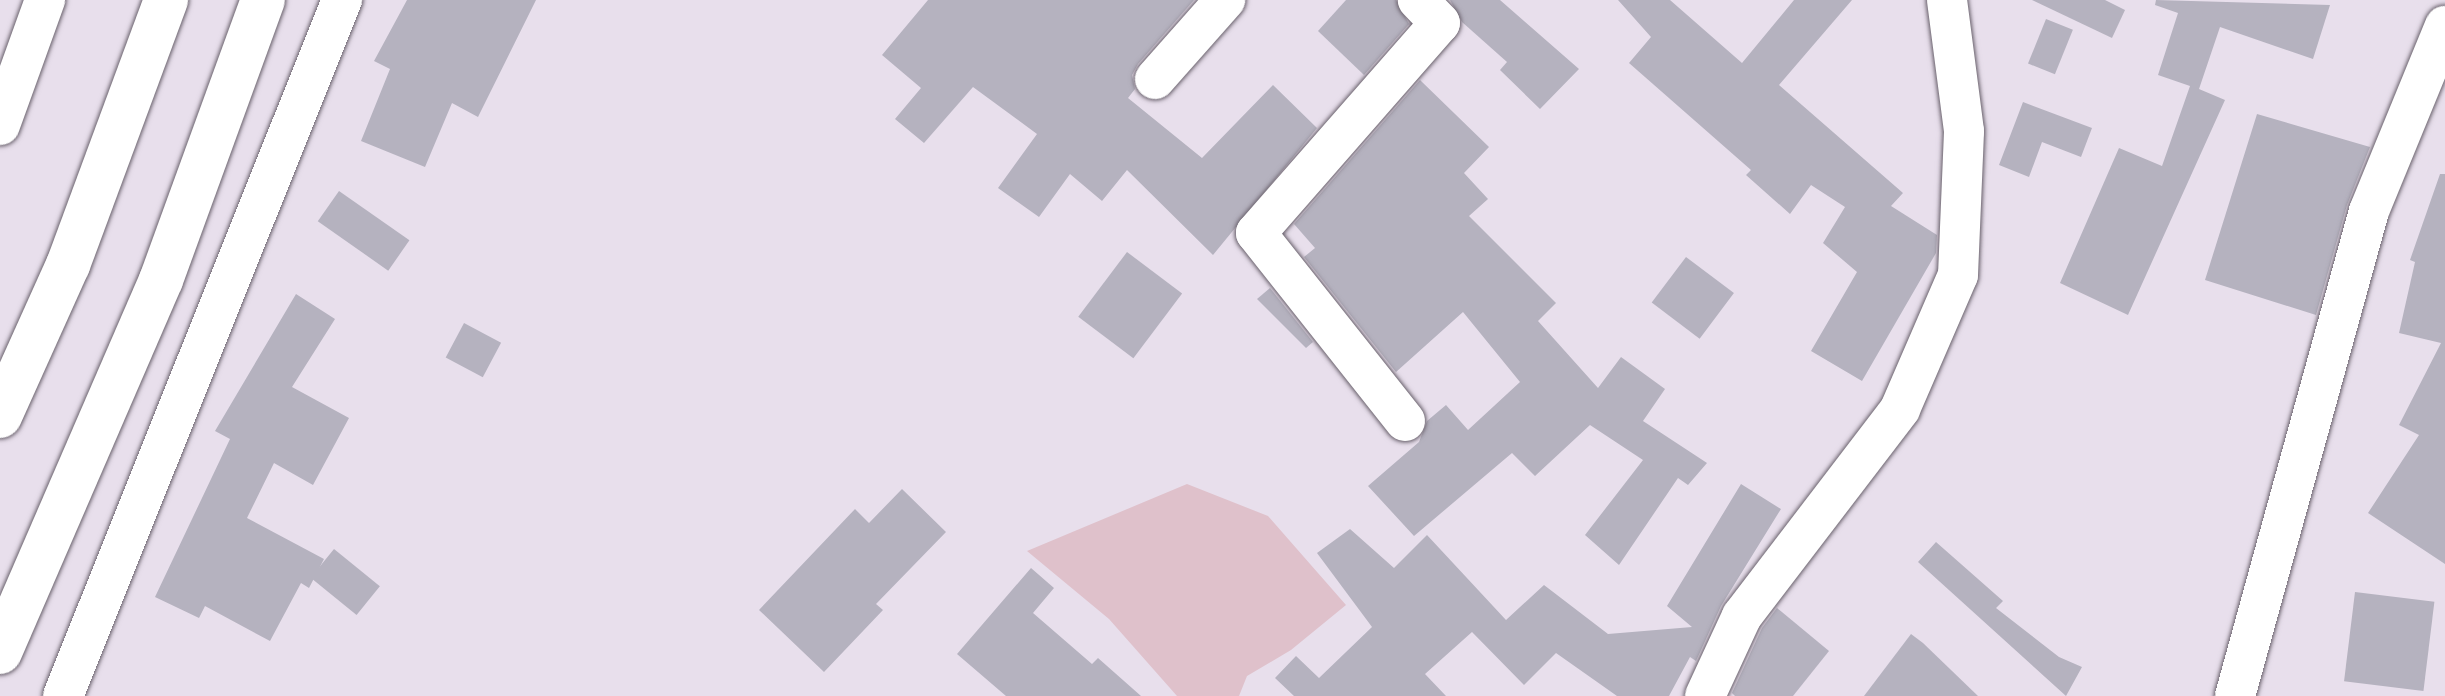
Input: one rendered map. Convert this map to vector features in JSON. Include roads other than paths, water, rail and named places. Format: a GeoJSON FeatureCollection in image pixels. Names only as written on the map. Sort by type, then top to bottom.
{"type":"FeatureCollection","features":[{"type":"Feature","properties":{"kind":"main road"},"geometry":{"type":"LineString","coordinates":[[0,416],[68,265],[166,0]]}},
{"type":"Feature","properties":{"kind":"main road"},"geometry":{"type":"LineString","coordinates":[[0,652],[161,280],[263,0]]}},
{"type":"Feature","properties":{"kind":"street"},"geometry":{"type":"LineString","coordinates":[[0,125],[45,0]]}},
{"type":"Feature","properties":{"kind":"street"},"geometry":{"type":"LineString","coordinates":[[63,696],[342,0]]}},
{"type":"Feature","properties":{"kind":"street"},"geometry":{"type":"LineString","coordinates":[[1155,79],[1225,0]]}},
{"type":"Feature","properties":{"kind":"street"},"geometry":{"type":"LineString","coordinates":[[1405,421],[1256,233],[1440,23],[1418,0]]}},
{"type":"Feature","properties":{"kind":"street"},"geometry":{"type":"LineString","coordinates":[[1705,696],[1742,616],[1900,409],[1958,275],[1964,131],[1947,0]]}},
{"type":"Feature","properties":{"kind":"street"},"geometry":{"type":"LineString","coordinates":[[2235,696],[2369,211],[2445,26]]}}]}
